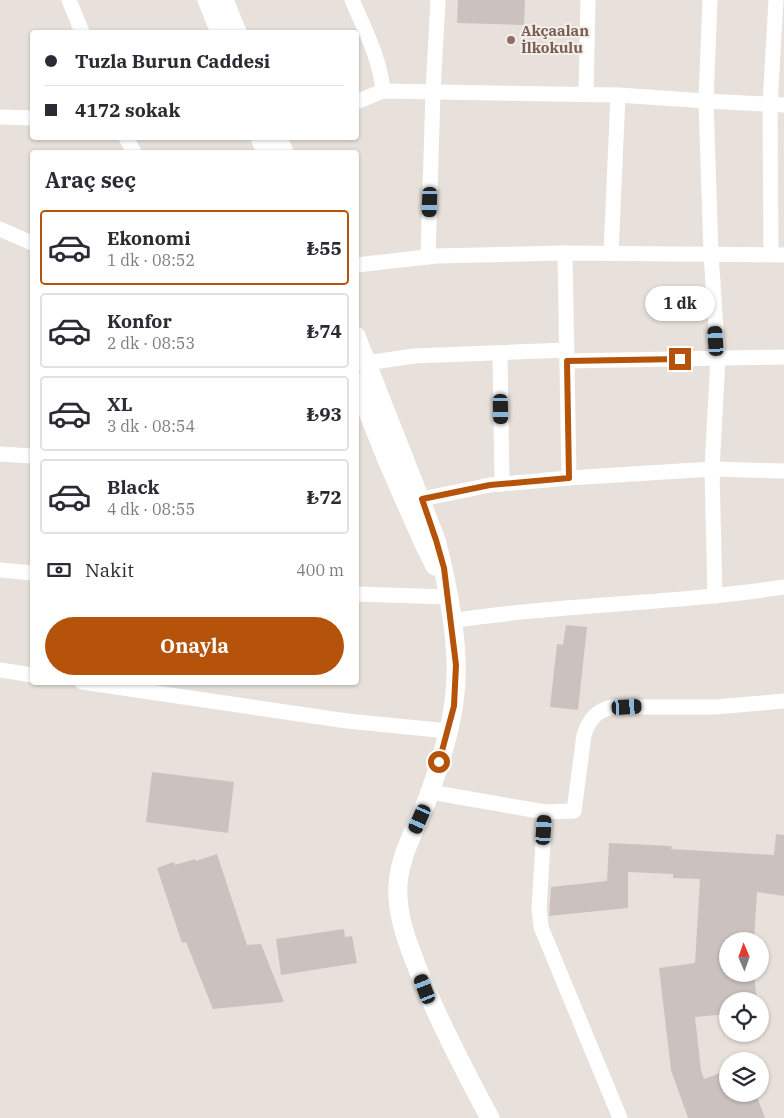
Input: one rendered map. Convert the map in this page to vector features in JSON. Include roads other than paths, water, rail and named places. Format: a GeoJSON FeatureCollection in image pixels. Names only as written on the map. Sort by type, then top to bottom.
{"type":"FeatureCollection","features":[{"type":"Feature","properties":{"kind":"main road"},"geometry":{"type":"LineString","coordinates":[[207,0],[219,30]]}},
{"type":"Feature","properties":{"kind":"main road"},"geometry":{"type":"LineString","coordinates":[[224,0],[236,30]]}},
{"type":"Feature","properties":{"kind":"main road"},"geometry":{"type":"LineString","coordinates":[[359,344],[422,499],[436,540],[447,590],[454,645],[456,683],[454,706],[430,792],[400,870],[398,894],[400,912],[406,937],[425,989],[490,1118]]}},
{"type":"Feature","properties":{"kind":"main road"},"geometry":{"type":"LineString","coordinates":[[359,389],[423,542],[447,590]]}},
{"type":"Feature","properties":{"kind":"street"},"geometry":{"type":"LineString","coordinates":[[69,0],[81,30]]}},
{"type":"Feature","properties":{"kind":"street"},"geometry":{"type":"LineString","coordinates":[[352,0],[382,74],[383,91]]}},
{"type":"Feature","properties":{"kind":"street"},"geometry":{"type":"LineString","coordinates":[[428,257],[438,0]]}},
{"type":"Feature","properties":{"kind":"street"},"geometry":{"type":"LineString","coordinates":[[586,94],[588,0]]}},
{"type":"Feature","properties":{"kind":"street"},"geometry":{"type":"LineString","coordinates":[[710,0],[706,101],[711,254],[718,358],[712,469],[714,596]]}},
{"type":"Feature","properties":{"kind":"street"},"geometry":{"type":"LineString","coordinates":[[359,265],[428,257],[565,253],[778,255],[776,0]]}},
{"type":"Feature","properties":{"kind":"street"},"geometry":{"type":"LineString","coordinates":[[359,101],[383,91],[618,95],[777,105]]}},
{"type":"Feature","properties":{"kind":"street"},"geometry":{"type":"LineString","coordinates":[[611,253],[618,95]]}},
{"type":"Feature","properties":{"kind":"street"},"geometry":{"type":"LineString","coordinates":[[0,117],[30,118]]}},
{"type":"Feature","properties":{"kind":"street"},"geometry":{"type":"LineString","coordinates":[[0,229],[30,242]]}},
{"type":"Feature","properties":{"kind":"street"},"geometry":{"type":"LineString","coordinates":[[565,253],[569,478]]}},
{"type":"Feature","properties":{"kind":"street"},"geometry":{"type":"LineString","coordinates":[[500,354],[502,484]]}},
{"type":"Feature","properties":{"kind":"street"},"geometry":{"type":"LineString","coordinates":[[366,362],[414,356],[500,354],[718,358],[784,357]]}},
{"type":"Feature","properties":{"kind":"street"},"geometry":{"type":"LineString","coordinates":[[0,454],[30,456]]}},
{"type":"Feature","properties":{"kind":"street"},"geometry":{"type":"LineString","coordinates":[[422,499],[502,484],[569,478],[712,469],[784,471]]}},
{"type":"Feature","properties":{"kind":"street"},"geometry":{"type":"LineString","coordinates":[[0,570],[30,573]]}},
{"type":"Feature","properties":{"kind":"street"},"geometry":{"type":"LineString","coordinates":[[451,621],[504,613],[714,596],[784,587]]}},
{"type":"Feature","properties":{"kind":"street"},"geometry":{"type":"LineString","coordinates":[[359,594],[447,590]]}},
{"type":"Feature","properties":{"kind":"street"},"geometry":{"type":"LineString","coordinates":[[0,670],[30,675]]}},
{"type":"Feature","properties":{"kind":"street"},"geometry":{"type":"LineString","coordinates":[[120,685],[170,689],[347,721],[448,731]]}},
{"type":"Feature","properties":{"kind":"street"},"geometry":{"type":"LineString","coordinates":[[430,792],[545,812],[574,811],[584,735],[588,723],[601,710],[611,707],[715,707],[784,701]]}},
{"type":"Feature","properties":{"kind":"street"},"geometry":{"type":"LineString","coordinates":[[545,812],[539,908],[541,927],[620,1118]]}},
{"type":"Feature","properties":{"kind":"place","name":"Akçaalan İlkokulu"},"geometry":{"type":"Point","coordinates":[511,40]}}]}
